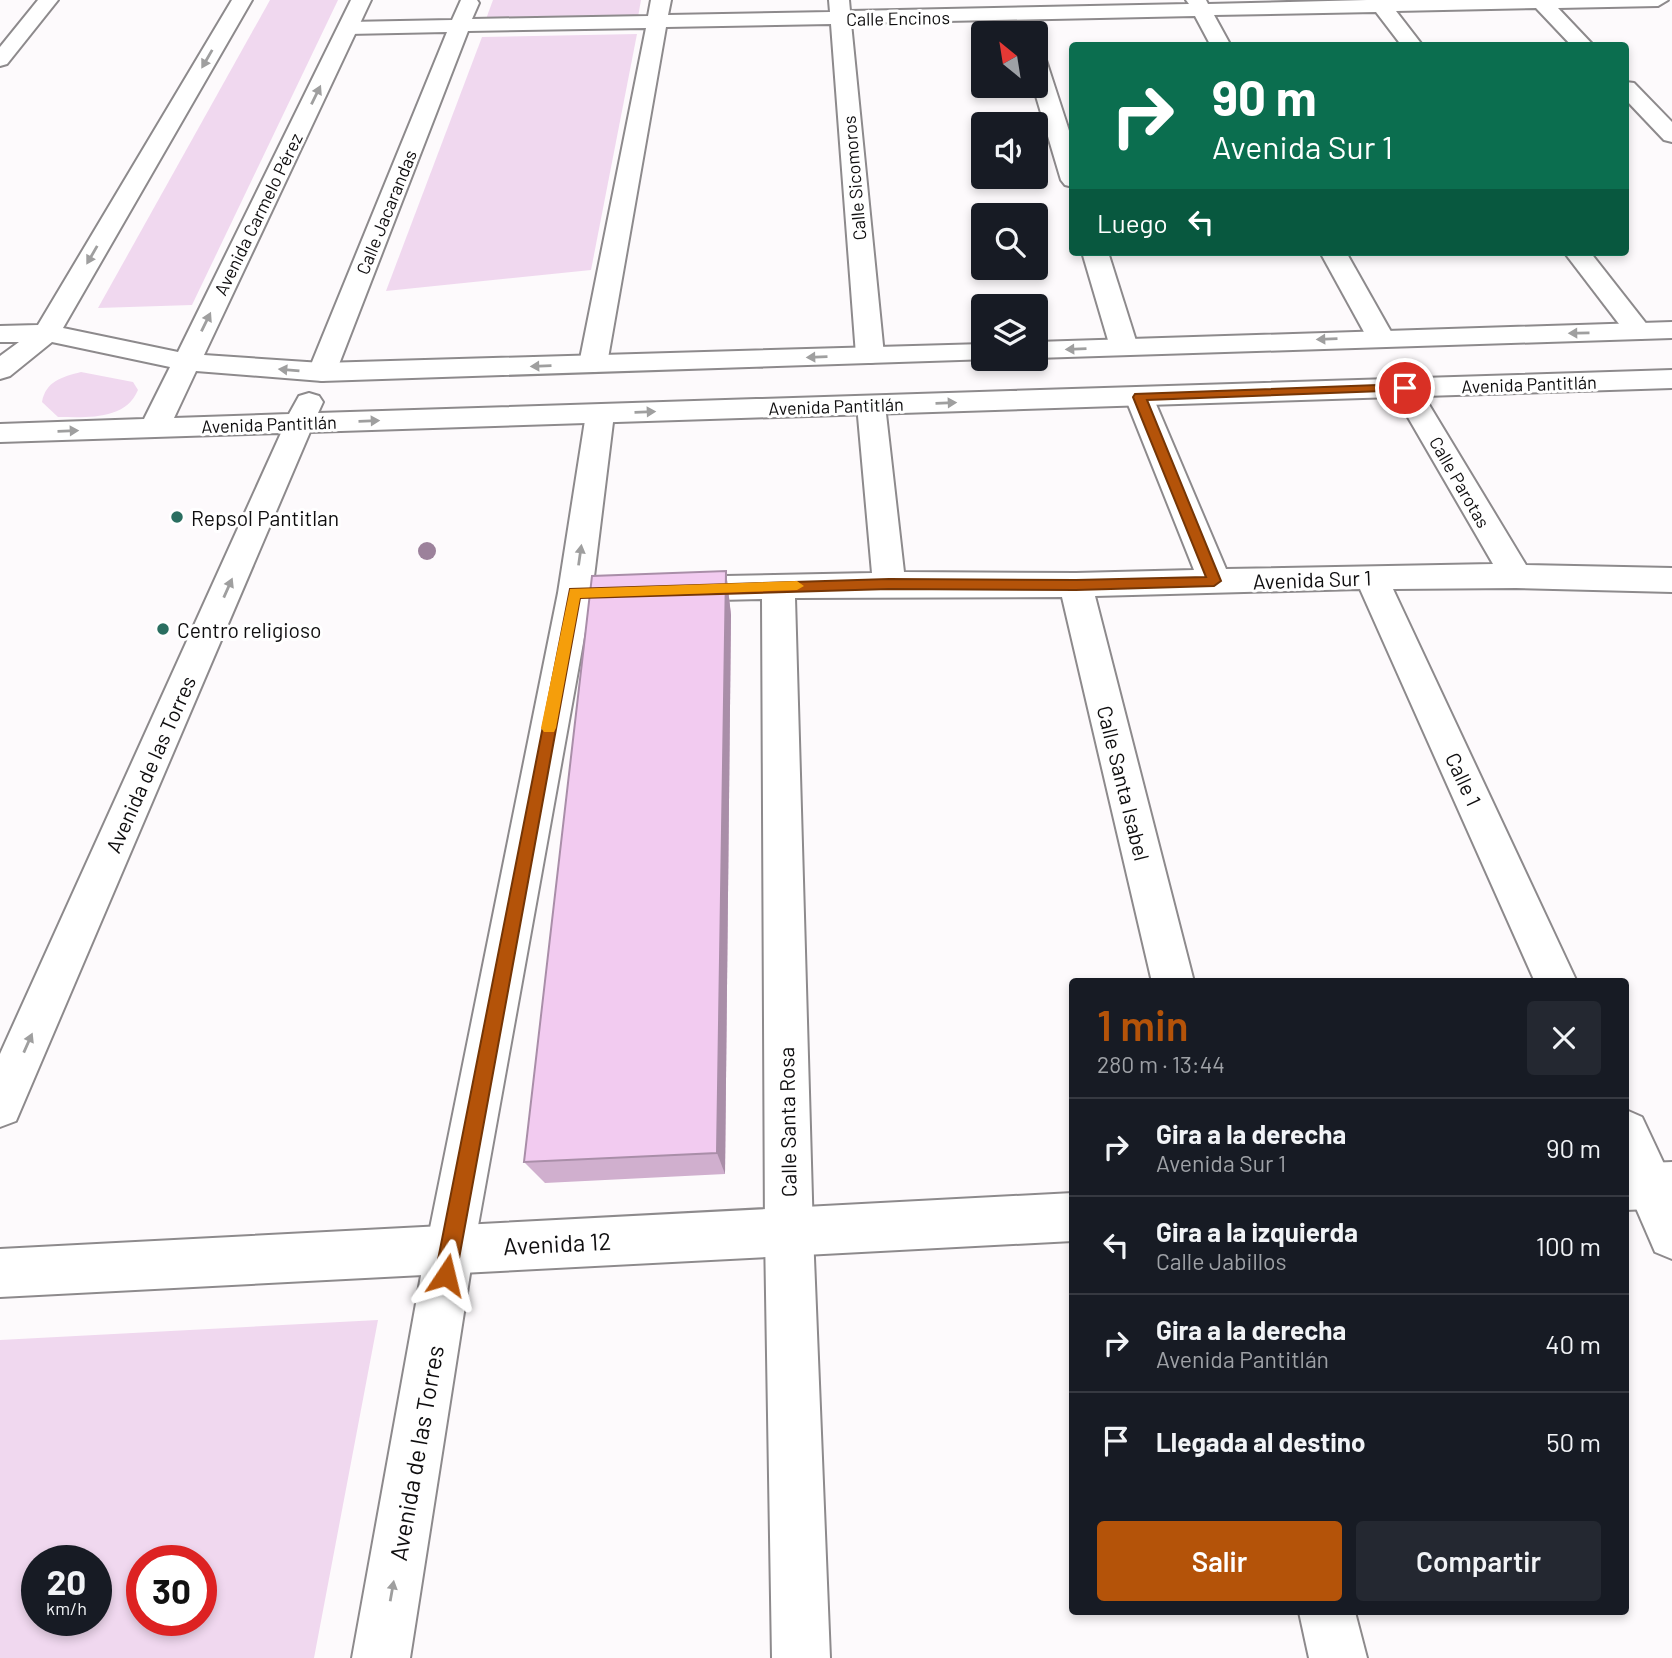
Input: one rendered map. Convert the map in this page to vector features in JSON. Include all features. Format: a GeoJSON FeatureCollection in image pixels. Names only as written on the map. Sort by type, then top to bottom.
{"type":"FeatureCollection","features":[{"type":"Feature","properties":{"kind":"street"},"geometry":{"type":"LineString","coordinates":[[0,60],[48,0]]}},
{"type":"Feature","properties":{"kind":"street"},"geometry":{"type":"LineString","coordinates":[[0,370],[47,333],[242,0]]}},
{"type":"Feature","properties":{"kind":"street","name":"Avenida Carmelo Pérez"},"geometry":{"type":"LineString","coordinates":[[155,428],[361,0]]}},
{"type":"Feature","properties":{"kind":"street","name":"Calle Jacarandas"},"geometry":{"type":"LineString","coordinates":[[300,423],[470,0]]}},
{"type":"Feature","properties":{"kind":"street","name":"Calle Encinos"},"geometry":{"type":"LineString","coordinates":[[348,28],[459,26],[659,11],[840,10],[1023,16],[1199,6],[1658,0]]}},
{"type":"Feature","properties":{"kind":"street"},"geometry":{"type":"LineString","coordinates":[[1540,1],[1580,42]]}},
{"type":"Feature","properties":{"kind":"street"},"geometry":{"type":"LineString","coordinates":[[1379,3],[1410,42]]}},
{"type":"Feature","properties":{"kind":"street"},"geometry":{"type":"LineString","coordinates":[[1199,6],[1219,42]]}},
{"type":"Feature","properties":{"kind":"street","name":"Calle Sicomoros"},"geometry":{"type":"LineString","coordinates":[[840,10],[870,355]]}},
{"type":"Feature","properties":{"kind":"street"},"geometry":{"type":"LineString","coordinates":[[593,364],[659,11]]}},
{"type":"Feature","properties":{"kind":"street"},"geometry":{"type":"LineString","coordinates":[[1629,91],[1672,135]]}},
{"type":"Feature","properties":{"kind":"street"},"geometry":{"type":"LineString","coordinates":[[1048,98],[1069,167]]}},
{"type":"Feature","properties":{"kind":"street"},"geometry":{"type":"LineString","coordinates":[[1096,256],[1124,347]]}},
{"type":"Feature","properties":{"kind":"street"},"geometry":{"type":"LineString","coordinates":[[1335,256],[1380,337]]}},
{"type":"Feature","properties":{"kind":"street"},"geometry":{"type":"LineString","coordinates":[[1580,256],[1639,331]]}},
{"type":"Feature","properties":{"kind":"street"},"geometry":{"type":"LineString","coordinates":[[1048,350],[1380,337],[1672,330]]}},
{"type":"Feature","properties":{"kind":"street"},"geometry":{"type":"LineString","coordinates":[[0,334],[47,333],[187,362],[322,372],[971,352]]}},
{"type":"Feature","properties":{"kind":"street","name":"Avenida Pantitlán"},"geometry":{"type":"LineString","coordinates":[[0,433],[1672,379]]}},
{"type":"Feature","properties":{"kind":"street","name":"Calle Parotas"},"geometry":{"type":"LineString","coordinates":[[1405,388],[1516,576]]}},
{"type":"Feature","properties":{"kind":"street"},"geometry":{"type":"LineString","coordinates":[[1139,397],[1214,581]]}},
{"type":"Feature","properties":{"kind":"street"},"geometry":{"type":"LineString","coordinates":[[871,405],[889,584]]}},
{"type":"Feature","properties":{"kind":"street"},"geometry":{"type":"LineString","coordinates":[[450,1248],[588,592],[600,414]]}},
{"type":"Feature","properties":{"kind":"street","name":"Avenida de las Torres"},"geometry":{"type":"LineString","coordinates":[[0,1105],[300,423]]}},
{"type":"Feature","properties":{"kind":"street","name":"Avenida Sur 1"},"geometry":{"type":"LineString","coordinates":[[642,590],[889,584],[1076,585],[1371,577],[1516,576],[1672,580]]}},
{"type":"Feature","properties":{"kind":"street","name":"Calle 1"},"geometry":{"type":"LineString","coordinates":[[1371,577],[1554,978]]}},
{"type":"Feature","properties":{"kind":"street","name":"Calle Santa Isabel"},"geometry":{"type":"LineString","coordinates":[[1076,585],[1172,978]]}},
{"type":"Feature","properties":{"kind":"street","name":"Calle Santa Rosa"},"geometry":{"type":"LineString","coordinates":[[778,586],[789,1233],[801,1658]]}},
{"type":"Feature","properties":{"kind":"street"},"geometry":{"type":"LineString","coordinates":[[1629,1140],[1672,1235]]}},
{"type":"Feature","properties":{"kind":"street","name":"Avenida 12"},"geometry":{"type":"LineString","coordinates":[[0,1273],[1069,1217]]}},
{"type":"Feature","properties":{"kind":"street","name":"Avenida de las Torres"},"geometry":{"type":"LineString","coordinates":[[381,1658],[450,1248]]}},
{"type":"Feature","properties":{"kind":"street"},"geometry":{"type":"LineString","coordinates":[[1328,1615],[1338,1658]]}},
{"type":"Feature","properties":{"kind":"shaded area"},"geometry":{"type":"Polygon","coordinates":[[[270,0],[338,0],[192,305],[98,308],[270,0]]]}},
{"type":"Feature","properties":{"kind":"shaded area"},"geometry":{"type":"Polygon","coordinates":[[[493,0],[641,0],[638,17],[486,19],[493,0]]]}},
{"type":"Feature","properties":{"kind":"shaded area"},"geometry":{"type":"Polygon","coordinates":[[[637,34],[591,270],[386,291],[482,37],[637,34]]]}},
{"type":"Feature","properties":{"kind":"shaded area"},"geometry":{"type":"Polygon","coordinates":[[[81,372],[133,382],[138,390],[132,400],[114,412],[92,417],[58,417],[42,402],[47,389],[56,381],[81,372]]]}},
{"type":"Feature","properties":{"kind":"shaded area"},"geometry":{"type":"Polygon","coordinates":[[[378,1320],[314,1658],[0,1658],[0,1340],[378,1320]]]}},
{"type":"Feature","properties":{"kind":"building"},"geometry":{"type":"Polygon","coordinates":[[[726,571],[717,1153],[524,1162],[592,576],[726,571]]]}},
{"type":"Feature","properties":{"kind":"slow traffic"},"geometry":{"type":"LineString","coordinates":[[549,728],[575,593],[797,586]]}},
{"type":"Feature","properties":{"kind":"place","name":"Repsol Pantitlan"},"geometry":{"type":"Point","coordinates":[177,517]}},
{"type":"Feature","properties":{"kind":"place","name":"Centro religioso"},"geometry":{"type":"Point","coordinates":[163,629]}},
{"type":"Feature","properties":{"kind":"route"},"geometry":{"type":"LineString","coordinates":[[446,1275],[575,593],[778,586],[1076,585],[1214,581],[1139,397],[1405,388]]}}]}
